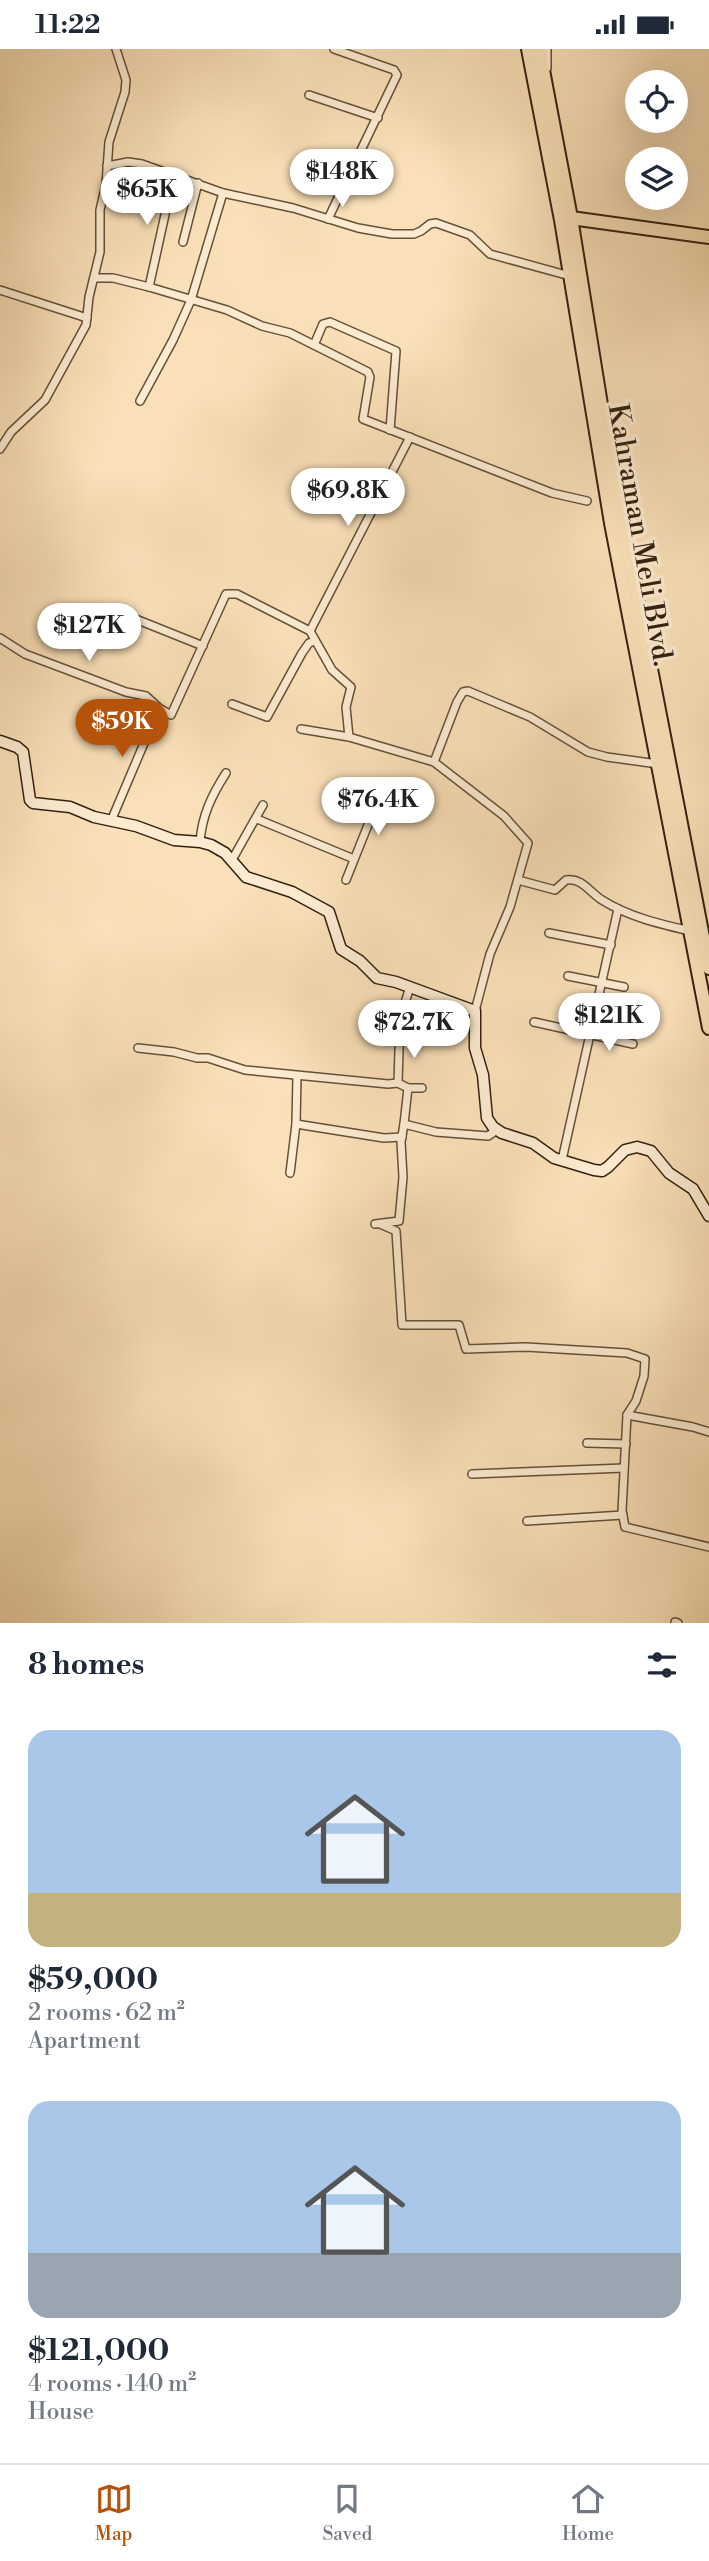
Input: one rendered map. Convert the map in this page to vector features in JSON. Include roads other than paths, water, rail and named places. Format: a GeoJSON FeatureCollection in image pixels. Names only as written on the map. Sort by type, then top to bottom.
{"type":"FeatureCollection","features":[{"type":"Feature","properties":{"kind":"highway","name":"Kahraman Meli Blvd."},"geometry":{"type":"LineString","coordinates":[[528,49],[566,219],[570,276],[611,523],[709,1028]]}},
{"type":"Feature","properties":{"kind":"highway","name":"Kahraman Meli Blvd."},"geometry":{"type":"LineString","coordinates":[[539,49],[566,219],[607,442],[704,916],[709,968]]}},
{"type":"Feature","properties":{"kind":"highway"},"geometry":{"type":"LineString","coordinates":[[566,219],[709,237]]}},
{"type":"Feature","properties":{"kind":"street"},"geometry":{"type":"LineString","coordinates":[[0,449],[11,432],[44,400],[83,333],[100,251],[100,210],[109,142],[125,92],[126,80],[116,49]]}},
{"type":"Feature","properties":{"kind":"street"},"geometry":{"type":"LineString","coordinates":[[328,219],[378,118],[397,72],[334,49]]}},
{"type":"Feature","properties":{"kind":"street"},"geometry":{"type":"LineString","coordinates":[[547,49],[547,90]]}},
{"type":"Feature","properties":{"kind":"street"},"geometry":{"type":"LineString","coordinates":[[309,95],[378,118]]}},
{"type":"Feature","properties":{"kind":"street"},"geometry":{"type":"LineString","coordinates":[[107,166],[128,162],[174,174],[223,193],[293,208],[358,228],[392,234],[414,234],[436,223],[470,235],[490,254],[570,276]]}},
{"type":"Feature","properties":{"kind":"street"},"geometry":{"type":"LineString","coordinates":[[149,287],[174,174]]}},
{"type":"Feature","properties":{"kind":"street"},"geometry":{"type":"LineString","coordinates":[[183,241],[198,183]]}},
{"type":"Feature","properties":{"kind":"street"},"geometry":{"type":"LineString","coordinates":[[140,401],[191,300],[223,193]]}},
{"type":"Feature","properties":{"kind":"street"},"geometry":{"type":"LineString","coordinates":[[95,278],[113,278],[149,287],[227,310],[262,326],[290,333],[368,372],[370,377],[363,419],[552,493],[587,501]]}},
{"type":"Feature","properties":{"kind":"street"},"geometry":{"type":"LineString","coordinates":[[0,290],[87,318]]}},
{"type":"Feature","properties":{"kind":"street"},"geometry":{"type":"LineString","coordinates":[[314,345],[323,324],[330,321],[396,351],[390,430]]}},
{"type":"Feature","properties":{"kind":"street"},"geometry":{"type":"LineString","coordinates":[[310,631],[410,437]]}},
{"type":"Feature","properties":{"kind":"street"},"geometry":{"type":"LineString","coordinates":[[0,638],[25,654],[126,692],[146,695],[171,715],[226,594],[237,594],[310,631],[332,670],[351,687],[346,707],[349,737]]}},
{"type":"Feature","properties":{"kind":"street"},"geometry":{"type":"LineString","coordinates":[[133,618],[203,646]]}},
{"type":"Feature","properties":{"kind":"street"},"geometry":{"type":"LineString","coordinates":[[232,703],[267,717],[302,653],[309,643],[314,641]]}},
{"type":"Feature","properties":{"kind":"street"},"geometry":{"type":"LineString","coordinates":[[434,762],[457,702],[463,692],[468,691],[530,717],[588,752],[657,764]]}},
{"type":"Feature","properties":{"kind":"street"},"geometry":{"type":"LineString","coordinates":[[111,821],[159,708]]}},
{"type":"Feature","properties":{"kind":"street"},"geometry":{"type":"LineString","coordinates":[[301,729],[349,737],[434,762],[504,816],[528,843],[510,907],[490,954],[475,1011],[475,1048],[483,1075],[487,1118],[498,1130],[533,1143],[554,1158],[602,1171],[625,1150],[637,1147],[651,1151],[669,1173],[693,1189],[709,1216]]}},
{"type":"Feature","properties":{"kind":"street"},"geometry":{"type":"LineString","coordinates":[[0,741],[23,752],[30,800],[33,803],[70,807],[174,840],[200,842],[225,853],[246,877],[292,892],[329,912],[341,949],[377,978],[475,1011]]}},
{"type":"Feature","properties":{"kind":"street"},"geometry":{"type":"LineString","coordinates":[[200,842],[202,824],[213,793],[226,773]]}},
{"type":"Feature","properties":{"kind":"street"},"geometry":{"type":"LineString","coordinates":[[232,860],[263,805]]}},
{"type":"Feature","properties":{"kind":"street"},"geometry":{"type":"LineString","coordinates":[[346,880],[376,806]]}},
{"type":"Feature","properties":{"kind":"street"},"geometry":{"type":"LineString","coordinates":[[257,819],[354,859]]}},
{"type":"Feature","properties":{"kind":"street"},"geometry":{"type":"LineString","coordinates":[[518,880],[555,890],[566,880],[580,881],[599,898],[618,909],[690,931]]}},
{"type":"Feature","properties":{"kind":"street"},"geometry":{"type":"LineString","coordinates":[[562,1160],[618,909]]}},
{"type":"Feature","properties":{"kind":"street"},"geometry":{"type":"LineString","coordinates":[[549,933],[611,944]]}},
{"type":"Feature","properties":{"kind":"street"},"geometry":{"type":"LineString","coordinates":[[568,977],[624,987]]}},
{"type":"Feature","properties":{"kind":"street"},"geometry":{"type":"LineString","coordinates":[[398,1083],[400,1018],[410,987]]}},
{"type":"Feature","properties":{"kind":"street"},"geometry":{"type":"LineString","coordinates":[[534,1022],[633,1044]]}},
{"type":"Feature","properties":{"kind":"street"},"geometry":{"type":"LineString","coordinates":[[138,1048],[219,1060],[245,1070],[398,1083],[408,1088],[422,1088]]}},
{"type":"Feature","properties":{"kind":"street"},"geometry":{"type":"LineString","coordinates":[[290,1173],[296,1124],[297,1076]]}},
{"type":"Feature","properties":{"kind":"street"},"geometry":{"type":"LineString","coordinates":[[408,1088],[402,1137],[403,1177],[399,1221],[377,1224],[396,1231],[402,1325],[459,1325],[466,1349],[526,1347],[627,1353],[645,1359],[644,1376],[636,1401],[627,1415],[623,1515],[625,1527],[709,1547]]}},
{"type":"Feature","properties":{"kind":"street"},"geometry":{"type":"LineString","coordinates":[[296,1124],[384,1138],[402,1137]]}},
{"type":"Feature","properties":{"kind":"street"},"geometry":{"type":"LineString","coordinates":[[404,1124],[436,1132],[488,1136],[498,1130]]}},
{"type":"Feature","properties":{"kind":"street"},"geometry":{"type":"LineString","coordinates":[[627,1415],[709,1432]]}},
{"type":"Feature","properties":{"kind":"street"},"geometry":{"type":"LineString","coordinates":[[587,1443],[626,1444]]}},
{"type":"Feature","properties":{"kind":"street"},"geometry":{"type":"LineString","coordinates":[[472,1474],[625,1468]]}},
{"type":"Feature","properties":{"kind":"street"},"geometry":{"type":"LineString","coordinates":[[527,1521],[623,1515]]}}]}
